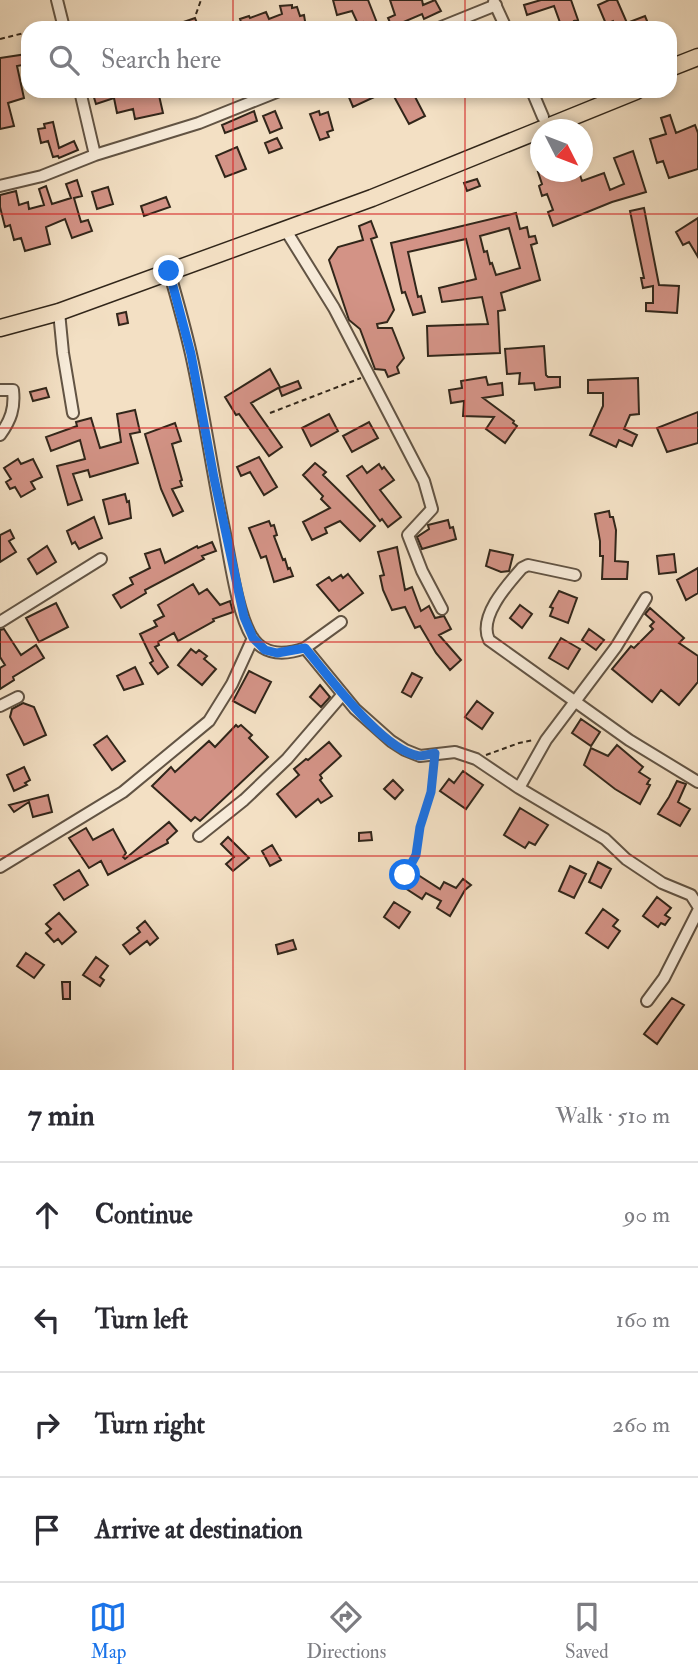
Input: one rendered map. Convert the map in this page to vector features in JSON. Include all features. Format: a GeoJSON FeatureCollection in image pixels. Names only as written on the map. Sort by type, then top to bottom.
{"type":"FeatureCollection","features":[{"type":"Feature","properties":{"kind":"main road"},"geometry":{"type":"LineString","coordinates":[[677,65],[698,57]]}},
{"type":"Feature","properties":{"kind":"main road"},"geometry":{"type":"LineString","coordinates":[[677,75],[698,67]]}},
{"type":"Feature","properties":{"kind":"main road"},"geometry":{"type":"LineString","coordinates":[[0,319],[57,304],[369,190],[593,98]]}},
{"type":"Feature","properties":{"kind":"main road"},"geometry":{"type":"LineString","coordinates":[[0,328],[59,312],[372,198],[619,98]]}},
{"type":"Feature","properties":{"kind":"street"},"geometry":{"type":"LineString","coordinates":[[57,0],[62,21]]}},
{"type":"Feature","properties":{"kind":"street"},"geometry":{"type":"LineString","coordinates":[[455,21],[495,3],[503,21]]}},
{"type":"Feature","properties":{"kind":"street"},"geometry":{"type":"LineString","coordinates":[[81,98],[95,155]]}},
{"type":"Feature","properties":{"kind":"street"},"geometry":{"type":"LineString","coordinates":[[0,186],[42,176],[95,155],[199,123],[262,98]]}},
{"type":"Feature","properties":{"kind":"street"},"geometry":{"type":"LineString","coordinates":[[535,98],[543,117]]}},
{"type":"Feature","properties":{"kind":"street"},"geometry":{"type":"LineString","coordinates":[[285,229],[334,308],[424,481],[432,503],[429,515],[413,527],[408,535],[422,571],[442,609]]}},
{"type":"Feature","properties":{"kind":"street"},"geometry":{"type":"LineString","coordinates":[[169,271],[191,354],[231,561],[244,617],[253,638],[265,650],[277,653],[305,648],[341,622]]}},
{"type":"Feature","properties":{"kind":"street"},"geometry":{"type":"LineString","coordinates":[[59,312],[73,413]]}},
{"type":"Feature","properties":{"kind":"street"},"geometry":{"type":"LineString","coordinates":[[0,390],[13,390],[14,408],[10,421],[0,435]]}},
{"type":"Feature","properties":{"kind":"street"},"geometry":{"type":"LineString","coordinates":[[0,622],[101,559]]}},
{"type":"Feature","properties":{"kind":"street"},"geometry":{"type":"LineString","coordinates":[[575,575],[528,565],[522,568],[496,603],[485,631],[495,646],[629,740],[698,782]]}},
{"type":"Feature","properties":{"kind":"street"},"geometry":{"type":"LineString","coordinates":[[519,788],[546,740],[616,648],[646,598]]}},
{"type":"Feature","properties":{"kind":"street"},"geometry":{"type":"LineString","coordinates":[[0,867],[123,792],[209,720],[232,684],[253,638]]}},
{"type":"Feature","properties":{"kind":"street"},"geometry":{"type":"LineString","coordinates":[[305,648],[355,709],[398,746],[420,756],[455,752],[476,759],[519,788],[606,839],[626,859],[662,883],[691,895],[698,906]]}},
{"type":"Feature","properties":{"kind":"street"},"geometry":{"type":"LineString","coordinates":[[199,836],[244,800],[287,759],[343,694]]}},
{"type":"Feature","properties":{"kind":"street"},"geometry":{"type":"LineString","coordinates":[[0,706],[18,697]]}},
{"type":"Feature","properties":{"kind":"street"},"geometry":{"type":"LineString","coordinates":[[647,1001],[664,978],[698,911]]}},
{"type":"Feature","properties":{"kind":"path"},"geometry":{"type":"LineString","coordinates":[[197,14],[201,0]]}},
{"type":"Feature","properties":{"kind":"path"},"geometry":{"type":"LineString","coordinates":[[0,39],[21,34]]}},
{"type":"Feature","properties":{"kind":"path"},"geometry":{"type":"LineString","coordinates":[[270,413],[368,376]]}},
{"type":"Feature","properties":{"kind":"path"},"geometry":{"type":"LineString","coordinates":[[476,759],[519,743],[546,740]]}},
{"type":"Feature","properties":{"kind":"path"},"geometry":{"type":"LineString","coordinates":[[405,875],[416,855],[420,827],[431,792],[435,753]]}},
{"type":"Feature","properties":{"kind":"building"},"geometry":{"type":"Polygon","coordinates":[[[333,0],[368,0],[376,21],[357,21],[352,11],[337,15],[333,0]]]}},
{"type":"Feature","properties":{"kind":"building"},"geometry":{"type":"Polygon","coordinates":[[[390,0],[422,0],[423,5],[435,0],[441,11],[424,19],[422,14],[406,21],[389,21],[388,18],[395,15],[390,0]]]}},
{"type":"Feature","properties":{"kind":"building"},"geometry":{"type":"Polygon","coordinates":[[[541,0],[571,0],[578,20],[559,21],[554,6],[527,15],[524,5],[541,0]]]}},
{"type":"Feature","properties":{"kind":"building"},"geometry":{"type":"Polygon","coordinates":[[[617,0],[626,21],[605,21],[598,5],[617,0]]]}},
{"type":"Feature","properties":{"kind":"building"},"geometry":{"type":"Polygon","coordinates":[[[280,6],[297,7],[300,16],[304,15],[305,21],[241,21],[240,19],[266,12],[269,19],[282,14],[280,6]]]}},
{"type":"Feature","properties":{"kind":"building"},"geometry":{"type":"Polygon","coordinates":[[[645,16],[647,21],[632,21],[645,16]]]}},
{"type":"Feature","properties":{"kind":"building"},"geometry":{"type":"Polygon","coordinates":[[[21,55],[21,65],[17,66],[21,98],[24,98],[8,103],[14,126],[0,129],[0,58],[21,55]]]}},
{"type":"Feature","properties":{"kind":"building"},"geometry":{"type":"Polygon","coordinates":[[[94,98],[114,98],[96,104],[94,98]]]}},
{"type":"Feature","properties":{"kind":"building"},"geometry":{"type":"Polygon","coordinates":[[[114,98],[160,98],[163,113],[135,119],[133,109],[117,113],[114,98]]]}},
{"type":"Feature","properties":{"kind":"building"},"geometry":{"type":"Polygon","coordinates":[[[349,98],[372,98],[353,107],[349,98]]]}},
{"type":"Feature","properties":{"kind":"building"},"geometry":{"type":"Polygon","coordinates":[[[395,98],[416,98],[425,116],[409,124],[395,98]]]}},
{"type":"Feature","properties":{"kind":"building"},"geometry":{"type":"Polygon","coordinates":[[[254,111],[257,121],[225,133],[222,125],[254,111]]]}},
{"type":"Feature","properties":{"kind":"building"},"geometry":{"type":"Polygon","coordinates":[[[275,111],[282,128],[270,133],[263,116],[275,111]]]}},
{"type":"Feature","properties":{"kind":"building"},"geometry":{"type":"Polygon","coordinates":[[[319,111],[320,115],[328,112],[333,130],[327,132],[329,137],[320,140],[310,114],[319,111]]]}},
{"type":"Feature","properties":{"kind":"building"},"geometry":{"type":"Polygon","coordinates":[[[670,115],[676,133],[695,125],[698,133],[698,169],[669,178],[663,161],[657,163],[650,139],[666,134],[661,118],[670,115]]]}},
{"type":"Feature","properties":{"kind":"building"},"geometry":{"type":"Polygon","coordinates":[[[53,122],[59,148],[74,141],[78,150],[59,158],[53,157],[48,141],[41,143],[38,129],[53,122]]]}},
{"type":"Feature","properties":{"kind":"building"},"geometry":{"type":"Polygon","coordinates":[[[277,138],[282,148],[269,153],[265,143],[277,138]]]}},
{"type":"Feature","properties":{"kind":"building"},"geometry":{"type":"Polygon","coordinates":[[[237,147],[246,169],[225,177],[216,156],[237,147]]]}},
{"type":"Feature","properties":{"kind":"building"},"geometry":{"type":"Polygon","coordinates":[[[633,151],[646,192],[612,202],[553,226],[548,212],[553,210],[547,194],[542,196],[539,186],[541,182],[593,182],[593,177],[604,173],[610,190],[624,184],[614,158],[633,151]]]}},
{"type":"Feature","properties":{"kind":"building"},"geometry":{"type":"Polygon","coordinates":[[[477,179],[480,186],[467,191],[464,183],[477,179]]]}},
{"type":"Feature","properties":{"kind":"building"},"geometry":{"type":"Polygon","coordinates":[[[77,180],[82,196],[74,198],[81,222],[88,220],[92,231],[72,238],[65,219],[46,227],[50,244],[25,251],[21,238],[14,240],[10,225],[5,227],[0,195],[16,191],[19,205],[28,202],[29,209],[44,205],[39,189],[46,186],[52,204],[71,198],[66,184],[77,180]]]}},
{"type":"Feature","properties":{"kind":"building"},"geometry":{"type":"Polygon","coordinates":[[[108,187],[113,204],[97,209],[92,192],[108,187]]]}},
{"type":"Feature","properties":{"kind":"building"},"geometry":{"type":"Polygon","coordinates":[[[166,197],[170,207],[144,216],[141,206],[166,197]]]}},
{"type":"Feature","properties":{"kind":"building"},"geometry":{"type":"Polygon","coordinates":[[[644,208],[659,285],[679,286],[677,313],[646,311],[646,303],[653,303],[653,286],[643,288],[641,278],[644,278],[630,211],[644,208]]]}},
{"type":"Feature","properties":{"kind":"building"},"geometry":{"type":"Polygon","coordinates":[[[516,213],[520,229],[527,227],[529,237],[535,236],[537,243],[531,245],[540,280],[501,293],[505,310],[498,311],[500,353],[428,356],[427,326],[488,324],[482,297],[442,302],[439,288],[476,279],[466,239],[408,252],[418,297],[421,296],[425,312],[413,315],[405,292],[402,293],[391,243],[516,213]],[[509,228],[480,236],[484,252],[487,251],[496,275],[520,268],[509,228]]]}},
{"type":"Feature","properties":{"kind":"building"},"geometry":{"type":"Polygon","coordinates":[[[698,218],[698,257],[689,242],[683,245],[676,232],[698,218]]]}},
{"type":"Feature","properties":{"kind":"building"},"geometry":{"type":"Polygon","coordinates":[[[371,221],[377,237],[371,239],[394,310],[387,322],[377,324],[378,328],[392,328],[404,358],[397,367],[399,373],[388,377],[385,370],[375,369],[360,329],[349,320],[329,260],[338,247],[363,240],[359,226],[371,221]]]}},
{"type":"Feature","properties":{"kind":"building"},"geometry":{"type":"Polygon","coordinates":[[[126,312],[128,323],[119,325],[117,314],[126,312]]]}},
{"type":"Feature","properties":{"kind":"building"},"geometry":{"type":"Polygon","coordinates":[[[544,346],[546,375],[560,377],[560,387],[535,390],[534,383],[519,384],[520,373],[507,374],[505,349],[544,346]]]}},
{"type":"Feature","properties":{"kind":"building"},"geometry":{"type":"Polygon","coordinates":[[[270,369],[280,387],[251,403],[282,447],[269,456],[225,397],[270,369]]]}},
{"type":"Feature","properties":{"kind":"building"},"geometry":{"type":"Polygon","coordinates":[[[486,377],[488,385],[502,383],[503,395],[483,398],[517,426],[505,443],[486,429],[494,417],[463,416],[464,401],[451,403],[449,390],[462,388],[461,381],[486,377]]]}},
{"type":"Feature","properties":{"kind":"building"},"geometry":{"type":"Polygon","coordinates":[[[638,378],[639,414],[630,415],[624,429],[637,435],[632,446],[619,440],[616,447],[590,435],[603,406],[603,393],[588,393],[588,380],[638,378]]]}},
{"type":"Feature","properties":{"kind":"building"},"geometry":{"type":"Polygon","coordinates":[[[298,381],[301,388],[282,396],[279,388],[298,381]]]}},
{"type":"Feature","properties":{"kind":"building"},"geometry":{"type":"Polygon","coordinates":[[[46,388],[49,397],[33,401],[30,392],[46,388]]]}},
{"type":"Feature","properties":{"kind":"building"},"geometry":{"type":"Polygon","coordinates":[[[135,410],[140,432],[130,434],[138,463],[90,477],[88,470],[73,474],[82,500],[68,505],[57,466],[85,459],[80,440],[51,451],[46,437],[77,426],[76,422],[91,418],[100,448],[121,442],[117,414],[135,410]]]}},
{"type":"Feature","properties":{"kind":"building"},"geometry":{"type":"Polygon","coordinates":[[[698,412],[698,443],[667,452],[657,428],[698,412]]]}},
{"type":"Feature","properties":{"kind":"building"},"geometry":{"type":"Polygon","coordinates":[[[329,414],[338,431],[311,446],[302,428],[329,414]]]}},
{"type":"Feature","properties":{"kind":"building"},"geometry":{"type":"Polygon","coordinates":[[[369,422],[378,438],[352,452],[343,436],[369,422]]]}},
{"type":"Feature","properties":{"kind":"building"},"geometry":{"type":"Polygon","coordinates":[[[175,423],[181,441],[172,444],[182,486],[172,489],[183,511],[173,516],[161,489],[145,434],[175,423]]]}},
{"type":"Feature","properties":{"kind":"building"},"geometry":{"type":"Polygon","coordinates":[[[259,457],[277,487],[264,495],[250,472],[241,476],[237,467],[259,457]]]}},
{"type":"Feature","properties":{"kind":"building"},"geometry":{"type":"Polygon","coordinates":[[[18,459],[21,464],[33,459],[42,477],[31,482],[35,489],[21,497],[15,487],[10,489],[6,482],[11,479],[4,468],[18,459]]]}},
{"type":"Feature","properties":{"kind":"building"},"geometry":{"type":"Polygon","coordinates":[[[315,463],[326,472],[323,475],[375,526],[360,541],[340,521],[325,528],[327,533],[312,540],[303,522],[330,508],[321,499],[323,496],[303,475],[315,463]]]}},
{"type":"Feature","properties":{"kind":"building"},"geometry":{"type":"Polygon","coordinates":[[[379,464],[394,480],[380,490],[401,517],[388,527],[382,519],[380,521],[347,476],[362,466],[367,473],[379,464]]]}},
{"type":"Feature","properties":{"kind":"building"},"geometry":{"type":"Polygon","coordinates":[[[125,494],[127,502],[129,501],[131,518],[109,524],[103,500],[125,494]]]}},
{"type":"Feature","properties":{"kind":"building"},"geometry":{"type":"Polygon","coordinates":[[[609,511],[616,530],[615,561],[628,562],[627,579],[602,579],[603,556],[600,556],[595,514],[609,511]]]}},
{"type":"Feature","properties":{"kind":"building"},"geometry":{"type":"Polygon","coordinates":[[[94,517],[102,538],[79,549],[75,542],[72,544],[67,531],[94,517]]]}},
{"type":"Feature","properties":{"kind":"building"},"geometry":{"type":"Polygon","coordinates":[[[448,520],[456,539],[422,549],[417,537],[429,529],[428,525],[448,520]]]}},
{"type":"Feature","properties":{"kind":"building"},"geometry":{"type":"Polygon","coordinates":[[[269,521],[271,526],[274,525],[277,535],[274,536],[283,560],[285,559],[293,576],[274,582],[266,556],[261,558],[249,528],[269,521]]]}},
{"type":"Feature","properties":{"kind":"building"},"geometry":{"type":"Polygon","coordinates":[[[10,530],[14,538],[9,541],[16,552],[0,562],[0,535],[10,530]]]}},
{"type":"Feature","properties":{"kind":"building"},"geometry":{"type":"Polygon","coordinates":[[[212,542],[216,551],[202,556],[204,559],[145,590],[146,593],[121,608],[113,595],[133,584],[130,578],[150,568],[145,554],[160,549],[165,563],[197,546],[198,548],[212,542]]]}},
{"type":"Feature","properties":{"kind":"building"},"geometry":{"type":"Polygon","coordinates":[[[47,546],[56,562],[37,574],[28,559],[47,546]]]}},
{"type":"Feature","properties":{"kind":"building"},"geometry":{"type":"Polygon","coordinates":[[[397,547],[405,590],[412,587],[421,611],[429,606],[435,618],[444,616],[451,629],[439,635],[461,660],[450,670],[420,626],[415,628],[405,607],[392,610],[383,590],[380,576],[384,575],[378,552],[397,547]]]}},
{"type":"Feature","properties":{"kind":"building"},"geometry":{"type":"Polygon","coordinates":[[[490,550],[513,555],[509,571],[501,572],[486,566],[490,550]]]}},
{"type":"Feature","properties":{"kind":"building"},"geometry":{"type":"Polygon","coordinates":[[[674,554],[676,572],[659,574],[657,556],[674,554]]]}},
{"type":"Feature","properties":{"kind":"building"},"geometry":{"type":"Polygon","coordinates":[[[698,568],[698,593],[686,600],[677,580],[698,568]]]}},
{"type":"Feature","properties":{"kind":"building"},"geometry":{"type":"Polygon","coordinates":[[[348,574],[363,593],[339,611],[317,585],[329,577],[332,581],[348,574]]]}},
{"type":"Feature","properties":{"kind":"building"},"geometry":{"type":"Polygon","coordinates":[[[193,584],[199,594],[207,589],[220,605],[230,601],[233,612],[213,619],[214,621],[178,641],[174,633],[158,642],[159,645],[155,647],[168,667],[158,674],[150,663],[153,661],[140,634],[157,626],[154,621],[164,616],[158,605],[193,584]]]}},
{"type":"Feature","properties":{"kind":"building"},"geometry":{"type":"Polygon","coordinates":[[[559,591],[577,598],[568,623],[550,616],[553,608],[550,607],[559,591]]]}},
{"type":"Feature","properties":{"kind":"building"},"geometry":{"type":"Polygon","coordinates":[[[56,603],[68,627],[39,642],[26,618],[56,603]]]}},
{"type":"Feature","properties":{"kind":"building"},"geometry":{"type":"Polygon","coordinates":[[[520,605],[532,614],[522,628],[510,618],[520,605]]]}},
{"type":"Feature","properties":{"kind":"building"},"geometry":{"type":"Polygon","coordinates":[[[650,608],[684,638],[679,643],[698,656],[698,682],[679,705],[661,690],[652,702],[612,669],[631,646],[634,648],[653,629],[650,626],[654,622],[645,614],[650,608]]]}},
{"type":"Feature","properties":{"kind":"building"},"geometry":{"type":"Polygon","coordinates":[[[4,629],[21,655],[36,645],[44,658],[13,677],[14,680],[0,689],[0,668],[5,665],[0,657],[0,630],[4,629]]]}},
{"type":"Feature","properties":{"kind":"building"},"geometry":{"type":"Polygon","coordinates":[[[589,629],[604,640],[596,650],[582,640],[589,629]]]}},
{"type":"Feature","properties":{"kind":"building"},"geometry":{"type":"Polygon","coordinates":[[[561,638],[580,649],[568,669],[549,658],[561,638]]]}},
{"type":"Feature","properties":{"kind":"building"},"geometry":{"type":"Polygon","coordinates":[[[191,649],[196,653],[199,650],[207,656],[204,659],[216,669],[202,685],[178,665],[191,649]]]}},
{"type":"Feature","properties":{"kind":"building"},"geometry":{"type":"Polygon","coordinates":[[[135,667],[143,684],[124,690],[117,676],[135,667]]]}},
{"type":"Feature","properties":{"kind":"building"},"geometry":{"type":"Polygon","coordinates":[[[249,671],[271,682],[255,713],[233,701],[249,671]]]}},
{"type":"Feature","properties":{"kind":"building"},"geometry":{"type":"Polygon","coordinates":[[[412,673],[422,678],[411,697],[402,692],[412,673]]]}},
{"type":"Feature","properties":{"kind":"building"},"geometry":{"type":"Polygon","coordinates":[[[320,685],[330,697],[321,707],[310,697],[320,685]]]}},
{"type":"Feature","properties":{"kind":"building"},"geometry":{"type":"Polygon","coordinates":[[[477,701],[493,713],[482,729],[465,717],[477,701]]]}},
{"type":"Feature","properties":{"kind":"building"},"geometry":{"type":"Polygon","coordinates":[[[23,703],[34,707],[46,735],[24,745],[10,717],[12,709],[23,703]]]}},
{"type":"Feature","properties":{"kind":"building"},"geometry":{"type":"Polygon","coordinates":[[[581,719],[600,732],[591,746],[572,733],[581,719]]]}},
{"type":"Feature","properties":{"kind":"building"},"geometry":{"type":"Polygon","coordinates":[[[236,725],[241,725],[252,735],[249,738],[268,757],[200,821],[195,817],[191,821],[152,786],[171,767],[175,772],[209,741],[215,747],[236,725]]]}},
{"type":"Feature","properties":{"kind":"building"},"geometry":{"type":"Polygon","coordinates":[[[107,736],[125,761],[112,770],[94,745],[107,736]]]}},
{"type":"Feature","properties":{"kind":"building"},"geometry":{"type":"Polygon","coordinates":[[[329,742],[341,756],[320,775],[320,780],[332,796],[321,803],[318,799],[296,817],[277,794],[299,775],[294,769],[329,742]]]}},
{"type":"Feature","properties":{"kind":"building"},"geometry":{"type":"Polygon","coordinates":[[[617,745],[643,767],[639,772],[650,779],[647,784],[650,785],[640,804],[584,765],[591,748],[608,756],[617,745]]]}},
{"type":"Feature","properties":{"kind":"building"},"geometry":{"type":"Polygon","coordinates":[[[24,767],[30,780],[25,783],[27,785],[14,791],[7,775],[24,767]]]}},
{"type":"Feature","properties":{"kind":"building"},"geometry":{"type":"Polygon","coordinates":[[[463,771],[483,785],[466,809],[440,791],[449,779],[454,783],[463,771]]]}},
{"type":"Feature","properties":{"kind":"building"},"geometry":{"type":"Polygon","coordinates":[[[393,780],[403,790],[395,799],[384,789],[393,780]]]}},
{"type":"Feature","properties":{"kind":"building"},"geometry":{"type":"Polygon","coordinates":[[[677,781],[686,784],[678,802],[690,809],[680,826],[658,814],[677,781]]]}},
{"type":"Feature","properties":{"kind":"building"},"geometry":{"type":"Polygon","coordinates":[[[48,795],[52,812],[33,817],[29,802],[14,812],[9,805],[48,795]]]}},
{"type":"Feature","properties":{"kind":"building"},"geometry":{"type":"Polygon","coordinates":[[[520,808],[548,825],[535,845],[529,842],[525,848],[504,835],[520,808]]]}},
{"type":"Feature","properties":{"kind":"building"},"geometry":{"type":"Polygon","coordinates":[[[169,822],[177,831],[167,840],[168,843],[108,875],[101,861],[89,868],[69,838],[86,828],[93,840],[113,829],[126,853],[123,857],[125,859],[169,822]]]}},
{"type":"Feature","properties":{"kind":"building"},"geometry":{"type":"Polygon","coordinates":[[[371,832],[372,840],[359,841],[359,833],[371,832]]]}},
{"type":"Feature","properties":{"kind":"building"},"geometry":{"type":"Polygon","coordinates":[[[228,837],[249,858],[233,871],[226,864],[234,857],[221,844],[228,837]]]}},
{"type":"Feature","properties":{"kind":"building"},"geometry":{"type":"Polygon","coordinates":[[[272,845],[281,860],[270,866],[262,851],[272,845]]]}},
{"type":"Feature","properties":{"kind":"building"},"geometry":{"type":"Polygon","coordinates":[[[598,862],[611,869],[601,888],[589,882],[598,862]]]}},
{"type":"Feature","properties":{"kind":"building"},"geometry":{"type":"Polygon","coordinates":[[[570,866],[586,874],[574,898],[559,891],[570,866]]]}},
{"type":"Feature","properties":{"kind":"building"},"geometry":{"type":"Polygon","coordinates":[[[79,870],[88,885],[64,900],[54,885],[79,870]]]}},
{"type":"Feature","properties":{"kind":"building"},"geometry":{"type":"Polygon","coordinates":[[[415,873],[440,889],[444,882],[456,888],[463,879],[471,885],[465,890],[450,916],[437,908],[441,901],[426,893],[422,899],[405,888],[415,873]]]}},
{"type":"Feature","properties":{"kind":"building"},"geometry":{"type":"Polygon","coordinates":[[[657,897],[671,908],[665,915],[670,918],[665,925],[661,923],[658,927],[643,916],[657,897]]]}},
{"type":"Feature","properties":{"kind":"building"},"geometry":{"type":"Polygon","coordinates":[[[394,902],[410,912],[399,928],[384,917],[394,902]]]}},
{"type":"Feature","properties":{"kind":"building"},"geometry":{"type":"Polygon","coordinates":[[[603,909],[618,920],[613,926],[620,931],[608,948],[586,933],[603,909]]]}},
{"type":"Feature","properties":{"kind":"building"},"geometry":{"type":"Polygon","coordinates":[[[59,913],[76,932],[62,944],[58,939],[54,942],[46,933],[51,929],[46,924],[59,913]]]}},
{"type":"Feature","properties":{"kind":"building"},"geometry":{"type":"Polygon","coordinates":[[[145,921],[158,938],[150,945],[147,941],[130,954],[123,945],[140,932],[137,928],[145,921]]]}},
{"type":"Feature","properties":{"kind":"building"},"geometry":{"type":"Polygon","coordinates":[[[293,940],[296,949],[278,954],[276,945],[293,940]]]}},
{"type":"Feature","properties":{"kind":"building"},"geometry":{"type":"Polygon","coordinates":[[[26,953],[44,965],[34,978],[17,966],[26,953]]]}},
{"type":"Feature","properties":{"kind":"building"},"geometry":{"type":"Polygon","coordinates":[[[96,957],[108,966],[100,977],[104,980],[100,986],[83,975],[96,957]]]}},
{"type":"Feature","properties":{"kind":"building"},"geometry":{"type":"Polygon","coordinates":[[[62,982],[70,982],[70,999],[63,999],[62,982]]]}},
{"type":"Feature","properties":{"kind":"building"},"geometry":{"type":"Polygon","coordinates":[[[672,998],[684,1005],[657,1044],[644,1034],[672,998]]]}},
{"type":"Feature","properties":{"kind":"route"},"geometry":{"type":"LineString","coordinates":[[169,271],[191,354],[231,561],[244,617],[253,638],[265,650],[277,653],[295,652],[305,648],[355,709],[391,741],[420,756],[435,753],[431,792],[420,827],[416,855],[405,875]]}}]}
